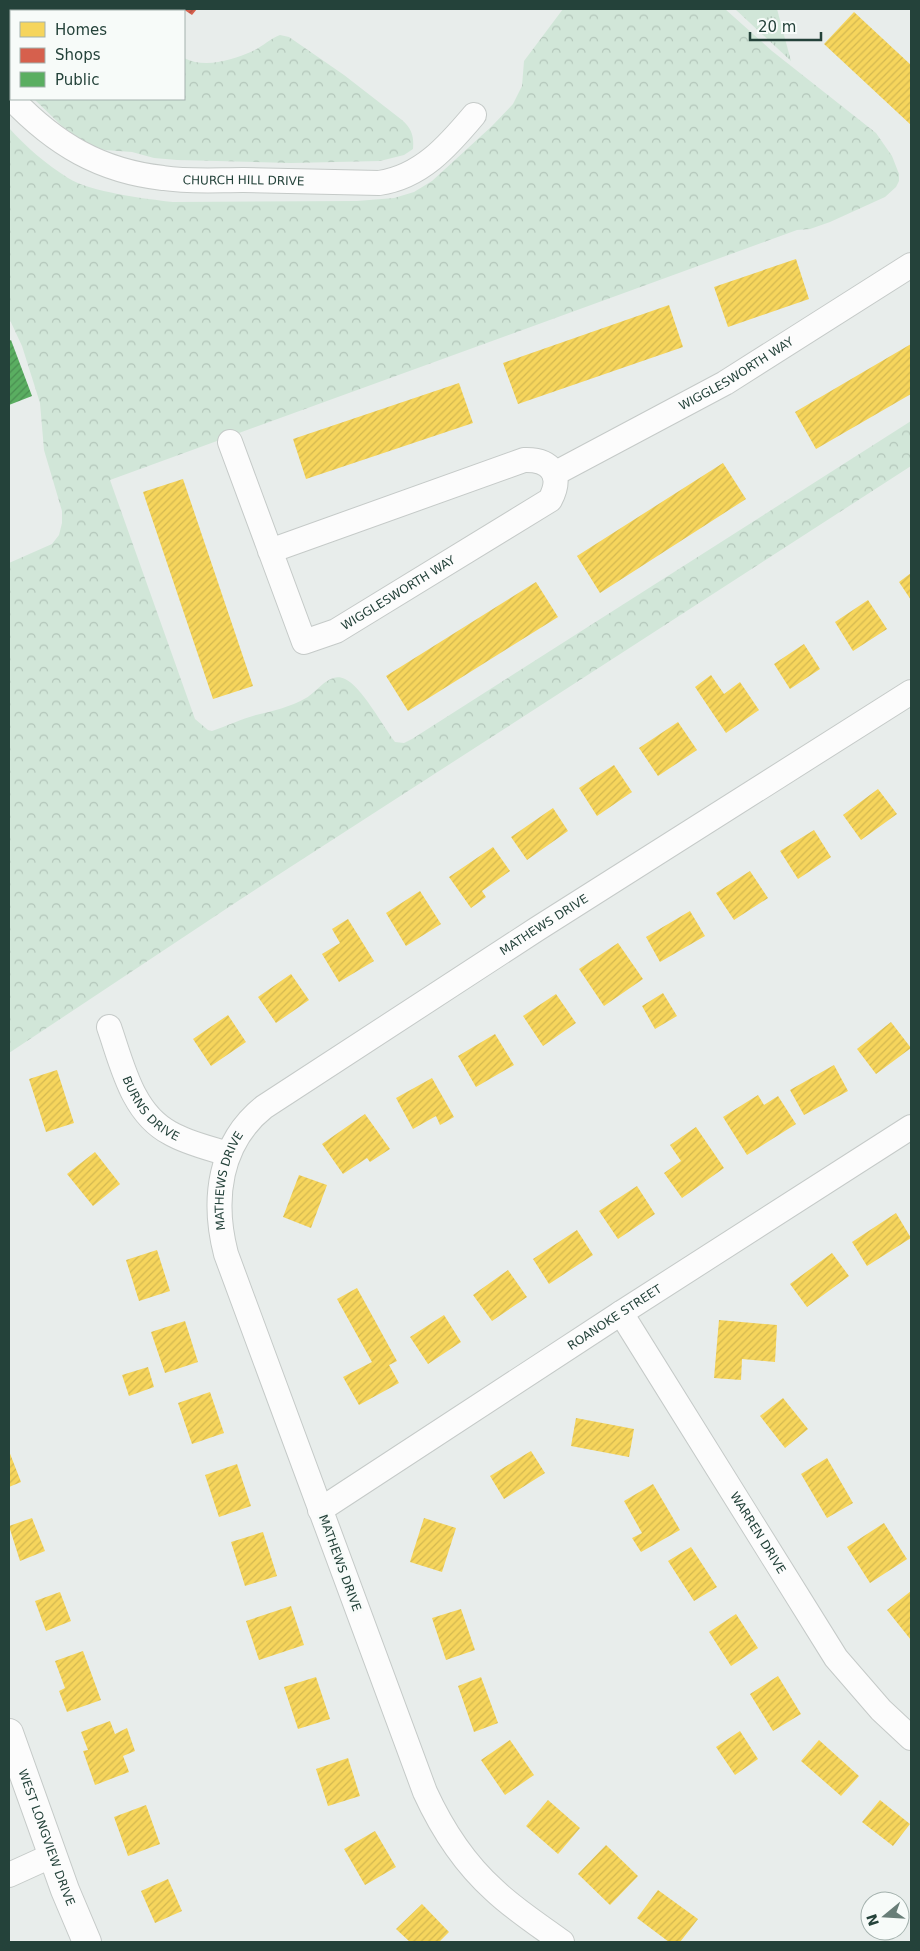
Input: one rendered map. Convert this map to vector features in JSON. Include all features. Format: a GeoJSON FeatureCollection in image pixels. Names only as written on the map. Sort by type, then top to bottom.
{"type":"FeatureCollection","features":[{"type":"Feature","properties":{"kind":"street","name":"CHURCH HILL DRIVE"},"geometry":{"type":"LineString","coordinates":[[14,100],[34,121],[62,143],[94,160],[129,172],[164,179],[379,183],[393,181],[408,176],[449,146],[474,115]]}},
{"type":"Feature","properties":{"kind":"street","name":"WIGGLESWORTH WAY"},"geometry":{"type":"LineString","coordinates":[[230,442],[304,642],[336,632],[550,500],[556,490],[554,474],[725,383],[911,265]]}},
{"type":"Feature","properties":{"kind":"street"},"geometry":{"type":"LineString","coordinates":[[270,551],[524,460],[536,460],[547,464],[554,474]]}},
{"type":"Feature","properties":{"kind":"street","name":"MATHEWS DRIVE"},"geometry":{"type":"LineString","coordinates":[[562,1942],[494,1890],[467,1860],[443,1828],[426,1792],[224,1247],[220,1226],[219,1198],[228,1154],[240,1131],[264,1107],[536,929],[911,692]]}},
{"type":"Feature","properties":{"kind":"street","name":"BURNS DRIVE"},"geometry":{"type":"LineString","coordinates":[[109,1027],[134,1094],[153,1121],[176,1136],[228,1154]]}},
{"type":"Feature","properties":{"kind":"street","name":"ROANOKE STREET"},"geometry":{"type":"LineString","coordinates":[[320,1510],[621,1313],[911,1127]]}},
{"type":"Feature","properties":{"kind":"street","name":"WARREN DRIVE"},"geometry":{"type":"LineString","coordinates":[[621,1313],[836,1658],[881,1710],[911,1738]]}},
{"type":"Feature","properties":{"kind":"street","name":"WEST LONGVIEW DRIVE"},"geometry":{"type":"LineString","coordinates":[[9,1734],[87,1942]]}},
{"type":"Feature","properties":{"kind":"street"},"geometry":{"type":"LineString","coordinates":[[9,1876],[53,1855]]}},
{"type":"Feature","properties":{"kind":"green space"},"geometry":{"type":"Polygon","coordinates":[[[9,9],[106,10],[10,10],[10,70],[9,9]]]}},
{"type":"Feature","properties":{"kind":"green space"},"geometry":{"type":"Polygon","coordinates":[[[563,9],[725,9],[772,51],[876,133],[892,156],[899,174],[899,181],[896,187],[885,197],[830,222],[810,229],[797,230],[110,480],[195,719],[212,731],[294,704],[311,695],[329,680],[340,677],[351,683],[358,690],[372,707],[395,742],[404,743],[911,421],[911,466],[241,899],[9,1053],[9,563],[52,544],[59,535],[62,511],[44,450],[40,403],[22,346],[9,318],[9,128],[37,155],[68,178],[90,187],[119,194],[173,202],[357,201],[394,198],[414,192],[432,181],[513,104],[522,86],[524,61],[563,9]]]}},
{"type":"Feature","properties":{"kind":"green space"},"geometry":{"type":"Polygon","coordinates":[[[735,9],[777,9],[791,61],[735,9]]]}},
{"type":"Feature","properties":{"kind":"green space"},"geometry":{"type":"Polygon","coordinates":[[[280,35],[289,37],[344,75],[402,120],[412,133],[413,149],[404,155],[380,161],[291,163],[154,158],[132,152],[105,150],[87,144],[62,126],[35,100],[185,100],[185,58],[201,63],[227,60],[253,51],[280,35]]]}},
{"type":"Feature","properties":{"kind":"building: Homes"},"geometry":{"type":"Polygon","coordinates":[[[854,12],[911,65],[911,125],[824,44],[854,12]]]}},
{"type":"Feature","properties":{"kind":"building: Homes"},"geometry":{"type":"Polygon","coordinates":[[[796,259],[809,299],[728,327],[714,287],[796,259]]]}},
{"type":"Feature","properties":{"kind":"building: Homes"},"geometry":{"type":"Polygon","coordinates":[[[669,305],[683,347],[518,404],[503,363],[669,305]]]}},
{"type":"Feature","properties":{"kind":"building: Homes"},"geometry":{"type":"Polygon","coordinates":[[[911,344],[911,394],[816,449],[795,412],[911,344]]]}},
{"type":"Feature","properties":{"kind":"building: Homes"},"geometry":{"type":"Polygon","coordinates":[[[459,383],[473,423],[306,479],[293,439],[459,383]]]}},
{"type":"Feature","properties":{"kind":"building: Homes"},"geometry":{"type":"Polygon","coordinates":[[[723,463],[746,499],[600,593],[577,556],[723,463]]]}},
{"type":"Feature","properties":{"kind":"building: Homes"},"geometry":{"type":"Polygon","coordinates":[[[183,479],[253,686],[213,699],[143,492],[183,479]]]}},
{"type":"Feature","properties":{"kind":"building: Homes"},"geometry":{"type":"Polygon","coordinates":[[[911,573],[911,600],[899,582],[911,573]]]}},
{"type":"Feature","properties":{"kind":"building: Homes"},"geometry":{"type":"Polygon","coordinates":[[[536,582],[558,617],[408,711],[386,676],[536,582]]]}},
{"type":"Feature","properties":{"kind":"building: Homes"},"geometry":{"type":"Polygon","coordinates":[[[868,600],[887,629],[853,651],[835,622],[868,600]]]}},
{"type":"Feature","properties":{"kind":"building: Homes"},"geometry":{"type":"Polygon","coordinates":[[[804,644],[820,669],[790,689],[774,664],[804,644]]]}},
{"type":"Feature","properties":{"kind":"building: Homes"},"geometry":{"type":"Polygon","coordinates":[[[711,675],[724,694],[740,682],[759,710],[726,733],[695,687],[711,675]]]}},
{"type":"Feature","properties":{"kind":"building: Homes"},"geometry":{"type":"Polygon","coordinates":[[[678,722],[697,750],[658,776],[639,748],[678,722]]]}},
{"type":"Feature","properties":{"kind":"building: Homes"},"geometry":{"type":"Polygon","coordinates":[[[614,765],[632,792],[597,816],[579,788],[614,765]]]}},
{"type":"Feature","properties":{"kind":"building: Homes"},"geometry":{"type":"Polygon","coordinates":[[[878,789],[897,814],[861,840],[843,815],[878,789]]]}},
{"type":"Feature","properties":{"kind":"building: Homes"},"geometry":{"type":"Polygon","coordinates":[[[553,808],[568,831],[527,860],[511,837],[553,808]]]}},
{"type":"Feature","properties":{"kind":"building: Homes"},"geometry":{"type":"Polygon","coordinates":[[[814,830],[831,857],[798,879],[780,851],[814,830]]]}},
{"type":"Feature","properties":{"kind":"building: Homes"},"geometry":{"type":"Polygon","coordinates":[[[493,847],[510,871],[482,891],[486,897],[471,908],[449,877],[493,847]]]}},
{"type":"Feature","properties":{"kind":"building: Homes"},"geometry":{"type":"Polygon","coordinates":[[[750,871],[768,898],[734,920],[716,893],[750,871]]]}},
{"type":"Feature","properties":{"kind":"building: Homes"},"geometry":{"type":"Polygon","coordinates":[[[420,891],[441,924],[406,946],[386,913],[420,891]]]}},
{"type":"Feature","properties":{"kind":"building: Homes"},"geometry":{"type":"Polygon","coordinates":[[[690,911],[705,936],[660,962],[646,937],[690,911]]]}},
{"type":"Feature","properties":{"kind":"building: Homes"},"geometry":{"type":"Polygon","coordinates":[[[348,919],[374,961],[339,982],[322,954],[340,943],[332,929],[348,919]]]}},
{"type":"Feature","properties":{"kind":"building: Homes"},"geometry":{"type":"Polygon","coordinates":[[[618,943],[643,979],[604,1006],[579,969],[618,943]]]}},
{"type":"Feature","properties":{"kind":"building: Homes"},"geometry":{"type":"Polygon","coordinates":[[[291,974],[309,1000],[276,1023],[258,997],[291,974]]]}},
{"type":"Feature","properties":{"kind":"building: Homes"},"geometry":{"type":"Polygon","coordinates":[[[663,993],[677,1016],[655,1029],[642,1006],[663,993]]]}},
{"type":"Feature","properties":{"kind":"building: Homes"},"geometry":{"type":"Polygon","coordinates":[[[556,994],[576,1023],[543,1046],[523,1016],[556,994]]]}},
{"type":"Feature","properties":{"kind":"building: Homes"},"geometry":{"type":"Polygon","coordinates":[[[228,1015],[246,1042],[211,1066],[193,1039],[228,1015]]]}},
{"type":"Feature","properties":{"kind":"building: Homes"},"geometry":{"type":"Polygon","coordinates":[[[891,1022],[911,1048],[876,1074],[857,1049],[891,1022]]]}},
{"type":"Feature","properties":{"kind":"building: Homes"},"geometry":{"type":"Polygon","coordinates":[[[495,1034],[514,1065],[476,1087],[458,1056],[495,1034]]]}},
{"type":"Feature","properties":{"kind":"building: Homes"},"geometry":{"type":"Polygon","coordinates":[[[834,1065],[848,1091],[804,1115],[790,1090],[834,1065]]]}},
{"type":"Feature","properties":{"kind":"building: Homes"},"geometry":{"type":"Polygon","coordinates":[[[57,1070],[74,1123],[46,1132],[29,1079],[57,1070]]]}},
{"type":"Feature","properties":{"kind":"building: Homes"},"geometry":{"type":"Polygon","coordinates":[[[432,1078],[454,1117],[440,1125],[436,1116],[413,1129],[396,1098],[432,1078]]]}},
{"type":"Feature","properties":{"kind":"building: Homes"},"geometry":{"type":"Polygon","coordinates":[[[758,1095],[764,1105],[778,1096],[796,1124],[747,1155],[723,1117],[758,1095]]]}},
{"type":"Feature","properties":{"kind":"building: Homes"},"geometry":{"type":"Polygon","coordinates":[[[365,1114],[390,1149],[370,1162],[367,1158],[343,1174],[322,1144],[365,1114]]]}},
{"type":"Feature","properties":{"kind":"building: Homes"},"geometry":{"type":"Polygon","coordinates":[[[696,1127],[724,1168],[682,1198],[664,1173],[681,1161],[670,1145],[696,1127]]]}},
{"type":"Feature","properties":{"kind":"building: Homes"},"geometry":{"type":"Polygon","coordinates":[[[95,1152],[120,1184],[93,1206],[67,1174],[95,1152]]]}},
{"type":"Feature","properties":{"kind":"building: Homes"},"geometry":{"type":"Polygon","coordinates":[[[299,1175],[327,1185],[311,1228],[283,1217],[299,1175]]]}},
{"type":"Feature","properties":{"kind":"building: Homes"},"geometry":{"type":"Polygon","coordinates":[[[637,1186],[655,1214],[618,1239],[599,1211],[637,1186]]]}},
{"type":"Feature","properties":{"kind":"building: Homes"},"geometry":{"type":"Polygon","coordinates":[[[896,1213],[911,1238],[867,1266],[852,1242],[896,1213]]]}},
{"type":"Feature","properties":{"kind":"building: Homes"},"geometry":{"type":"Polygon","coordinates":[[[577,1230],[593,1255],[549,1284],[533,1259],[577,1230]]]}},
{"type":"Feature","properties":{"kind":"building: Homes"},"geometry":{"type":"Polygon","coordinates":[[[157,1250],[170,1291],[139,1301],[126,1260],[157,1250]]]}},
{"type":"Feature","properties":{"kind":"building: Homes"},"geometry":{"type":"Polygon","coordinates":[[[832,1253],[849,1276],[807,1307],[790,1284],[832,1253]]]}},
{"type":"Feature","properties":{"kind":"building: Homes"},"geometry":{"type":"Polygon","coordinates":[[[508,1270],[527,1297],[492,1321],[473,1295],[508,1270]]]}},
{"type":"Feature","properties":{"kind":"building: Homes"},"geometry":{"type":"Polygon","coordinates":[[[357,1288],[397,1361],[389,1365],[399,1383],[359,1405],[343,1377],[372,1362],[337,1299],[357,1288]]]}},
{"type":"Feature","properties":{"kind":"building: Homes"},"geometry":{"type":"Polygon","coordinates":[[[444,1315],[461,1342],[428,1364],[410,1337],[444,1315]]]}},
{"type":"Feature","properties":{"kind":"building: Homes"},"geometry":{"type":"Polygon","coordinates":[[[719,1320],[777,1325],[775,1362],[742,1359],[741,1380],[714,1378],[719,1320]]]}},
{"type":"Feature","properties":{"kind":"building: Homes"},"geometry":{"type":"Polygon","coordinates":[[[185,1321],[198,1362],[165,1373],[151,1332],[185,1321]]]}},
{"type":"Feature","properties":{"kind":"building: Homes"},"geometry":{"type":"Polygon","coordinates":[[[148,1367],[154,1387],[129,1396],[122,1375],[148,1367]]]}},
{"type":"Feature","properties":{"kind":"building: Homes"},"geometry":{"type":"Polygon","coordinates":[[[210,1392],[224,1433],[192,1444],[178,1403],[210,1392]]]}},
{"type":"Feature","properties":{"kind":"building: Homes"},"geometry":{"type":"Polygon","coordinates":[[[783,1398],[808,1429],[785,1448],[760,1416],[783,1398]]]}},
{"type":"Feature","properties":{"kind":"building: Homes"},"geometry":{"type":"Polygon","coordinates":[[[576,1418],[634,1429],[629,1457],[571,1446],[576,1418]]]}},
{"type":"Feature","properties":{"kind":"building: Homes"},"geometry":{"type":"Polygon","coordinates":[[[9,1451],[21,1482],[9,1487],[9,1451]]]}},
{"type":"Feature","properties":{"kind":"building: Homes"},"geometry":{"type":"Polygon","coordinates":[[[531,1451],[545,1473],[504,1499],[490,1476],[531,1451]]]}},
{"type":"Feature","properties":{"kind":"building: Homes"},"geometry":{"type":"Polygon","coordinates":[[[827,1458],[853,1503],[827,1518],[801,1474],[827,1458]]]}},
{"type":"Feature","properties":{"kind":"building: Homes"},"geometry":{"type":"Polygon","coordinates":[[[237,1464],[251,1506],[219,1517],[205,1475],[237,1464]]]}},
{"type":"Feature","properties":{"kind":"building: Homes"},"geometry":{"type":"Polygon","coordinates":[[[653,1484],[680,1530],[641,1552],[632,1538],[642,1533],[624,1501],[653,1484]]]}},
{"type":"Feature","properties":{"kind":"building: Homes"},"geometry":{"type":"Polygon","coordinates":[[[32,1518],[45,1551],[20,1561],[9,1526],[32,1518]]]}},
{"type":"Feature","properties":{"kind":"building: Homes"},"geometry":{"type":"Polygon","coordinates":[[[424,1518],[456,1528],[442,1572],[410,1562],[424,1518]]]}},
{"type":"Feature","properties":{"kind":"building: Homes"},"geometry":{"type":"Polygon","coordinates":[[[884,1523],[907,1559],[870,1583],[847,1547],[884,1523]]]}},
{"type":"Feature","properties":{"kind":"building: Homes"},"geometry":{"type":"Polygon","coordinates":[[[263,1532],[277,1576],[245,1586],[231,1542],[263,1532]]]}},
{"type":"Feature","properties":{"kind":"building: Homes"},"geometry":{"type":"Polygon","coordinates":[[[691,1547],[717,1587],[694,1601],[668,1561],[691,1547]]]}},
{"type":"Feature","properties":{"kind":"building: Homes"},"geometry":{"type":"Polygon","coordinates":[[[911,1591],[911,1640],[887,1610],[911,1591]]]}},
{"type":"Feature","properties":{"kind":"building: Homes"},"geometry":{"type":"Polygon","coordinates":[[[60,1592],[71,1621],[46,1631],[35,1601],[60,1592]]]}},
{"type":"Feature","properties":{"kind":"building: Homes"},"geometry":{"type":"Polygon","coordinates":[[[291,1606],[304,1645],[259,1660],[246,1621],[291,1606]]]}},
{"type":"Feature","properties":{"kind":"building: Homes"},"geometry":{"type":"Polygon","coordinates":[[[461,1609],[475,1650],[446,1660],[432,1618],[461,1609]]]}},
{"type":"Feature","properties":{"kind":"building: Homes"},"geometry":{"type":"Polygon","coordinates":[[[736,1614],[758,1648],[731,1666],[709,1632],[736,1614]]]}},
{"type":"Feature","properties":{"kind":"building: Homes"},"geometry":{"type":"Polygon","coordinates":[[[83,1651],[101,1700],[67,1712],[59,1691],[65,1688],[55,1661],[83,1651]]]}},
{"type":"Feature","properties":{"kind":"building: Homes"},"geometry":{"type":"Polygon","coordinates":[[[778,1676],[801,1714],[773,1731],[750,1694],[778,1676]]]}},
{"type":"Feature","properties":{"kind":"building: Homes"},"geometry":{"type":"Polygon","coordinates":[[[316,1677],[330,1719],[298,1729],[284,1687],[316,1677]]]}},
{"type":"Feature","properties":{"kind":"building: Homes"},"geometry":{"type":"Polygon","coordinates":[[[481,1677],[498,1723],[474,1732],[458,1686],[481,1677]]]}},
{"type":"Feature","properties":{"kind":"building: Homes"},"geometry":{"type":"Polygon","coordinates":[[[110,1721],[115,1734],[127,1728],[135,1751],[123,1756],[129,1772],[95,1785],[83,1751],[88,1750],[81,1732],[110,1721]]]}},
{"type":"Feature","properties":{"kind":"building: Homes"},"geometry":{"type":"Polygon","coordinates":[[[740,1731],[758,1759],[735,1775],[716,1747],[740,1731]]]}},
{"type":"Feature","properties":{"kind":"building: Homes"},"geometry":{"type":"Polygon","coordinates":[[[510,1740],[534,1775],[505,1795],[481,1760],[510,1740]]]}},
{"type":"Feature","properties":{"kind":"building: Homes"},"geometry":{"type":"Polygon","coordinates":[[[819,1740],[859,1776],[841,1796],[801,1761],[819,1740]]]}},
{"type":"Feature","properties":{"kind":"building: Homes"},"geometry":{"type":"Polygon","coordinates":[[[348,1758],[360,1796],[328,1806],[316,1769],[348,1758]]]}},
{"type":"Feature","properties":{"kind":"building: Homes"},"geometry":{"type":"Polygon","coordinates":[[[548,1800],[580,1828],[558,1854],[526,1826],[548,1800]]]}},
{"type":"Feature","properties":{"kind":"building: Homes"},"geometry":{"type":"Polygon","coordinates":[[[880,1800],[910,1824],[893,1846],[862,1822],[880,1800]]]}},
{"type":"Feature","properties":{"kind":"building: Homes"},"geometry":{"type":"Polygon","coordinates":[[[146,1805],[160,1844],[128,1856],[114,1817],[146,1805]]]}},
{"type":"Feature","properties":{"kind":"building: Homes"},"geometry":{"type":"Polygon","coordinates":[[[375,1831],[396,1867],[365,1885],[344,1849],[375,1831]]]}},
{"type":"Feature","properties":{"kind":"building: Homes"},"geometry":{"type":"Polygon","coordinates":[[[606,1845],[638,1876],[610,1905],[578,1874],[606,1845]]]}},
{"type":"Feature","properties":{"kind":"building: Homes"},"geometry":{"type":"Polygon","coordinates":[[[168,1879],[182,1911],[155,1923],[141,1891],[168,1879]]]}},
{"type":"Feature","properties":{"kind":"building: Homes"},"geometry":{"type":"Polygon","coordinates":[[[658,1890],[698,1919],[680,1942],[669,1942],[637,1918],[658,1890]]]}},
{"type":"Feature","properties":{"kind":"building: Homes"},"geometry":{"type":"Polygon","coordinates":[[[422,1904],[449,1932],[439,1942],[410,1942],[396,1929],[422,1904]]]}},
{"type":"Feature","properties":{"kind":"building: Shops"},"geometry":{"type":"Polygon","coordinates":[[[183,9],[197,9],[192,15],[183,9]]]}},
{"type":"Feature","properties":{"kind":"building: Public"},"geometry":{"type":"Polygon","coordinates":[[[11,340],[32,396],[9,405],[9,341],[11,340]]]}}]}
